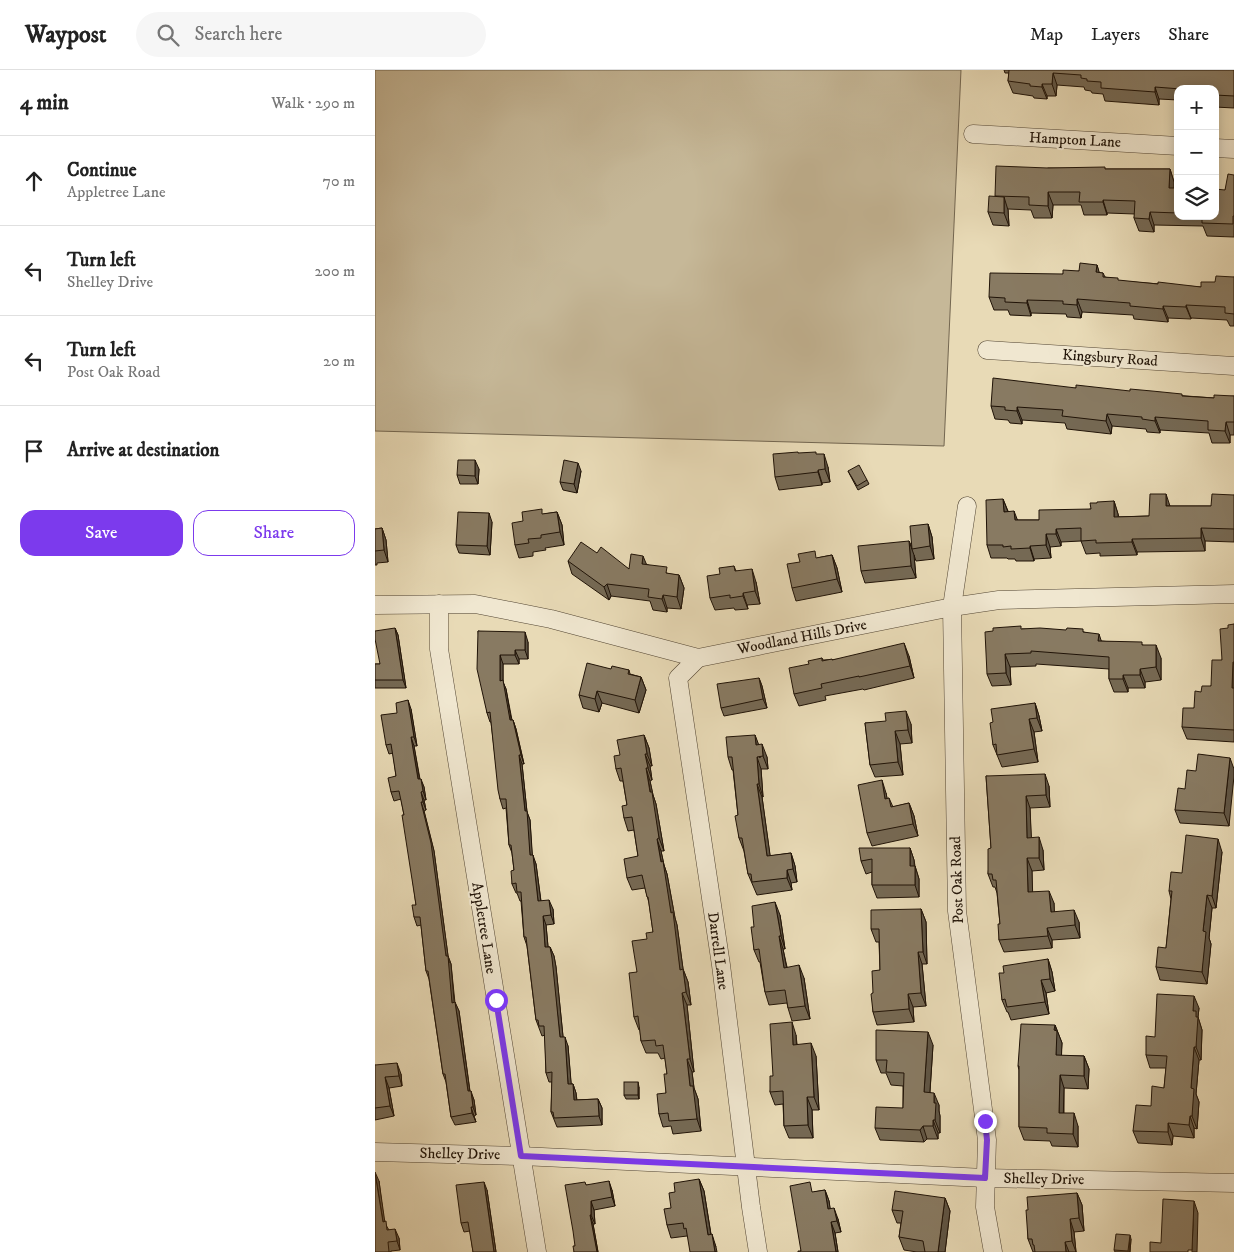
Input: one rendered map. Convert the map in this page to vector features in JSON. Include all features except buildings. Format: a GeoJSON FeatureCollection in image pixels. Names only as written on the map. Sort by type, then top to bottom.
{"type":"FeatureCollection","features":[{"type":"Feature","properties":{"kind":"street","name":"Hampton Lane"},"geometry":{"type":"LineString","coordinates":[[973,134],[1174,146]]}},
{"type":"Feature","properties":{"kind":"street"},"geometry":{"type":"LineString","coordinates":[[1219,148],[1234,149]]}},
{"type":"Feature","properties":{"kind":"street","name":"Kingsbury Road"},"geometry":{"type":"LineString","coordinates":[[987,350],[1234,366]]}},
{"type":"Feature","properties":{"kind":"street","name":"Post Oak Road"},"geometry":{"type":"LineString","coordinates":[[967,506],[952,607],[957,910],[987,1140],[985,1207],[993,1252]]}},
{"type":"Feature","properties":{"kind":"street","name":"Woodland Hills Drive"},"geometry":{"type":"LineString","coordinates":[[375,605],[475,604],[512,610],[698,658],[952,607],[999,600],[1234,594]]}},
{"type":"Feature","properties":{"kind":"street","name":"Appletree Lane"},"geometry":{"type":"LineString","coordinates":[[439,604],[439,649],[537,1252]]}},
{"type":"Feature","properties":{"kind":"street","name":"Darrell Lane"},"geometry":{"type":"LineString","coordinates":[[698,658],[678,678],[721,965],[751,1207],[759,1252]]}},
{"type":"Feature","properties":{"kind":"street","name":"Shelley Drive"},"geometry":{"type":"LineString","coordinates":[[375,1152],[521,1156],[985,1178],[1234,1183]]}},
{"type":"Feature","properties":{"kind":"shaded area"},"geometry":{"type":"Polygon","coordinates":[[[375,70],[961,70],[944,446],[375,431],[375,70]]]}},
{"type":"Feature","properties":{"kind":"route"},"geometry":{"type":"LineString","coordinates":[[496,1000],[521,1156],[985,1178],[987,1140],[985,1121]]}}]}
